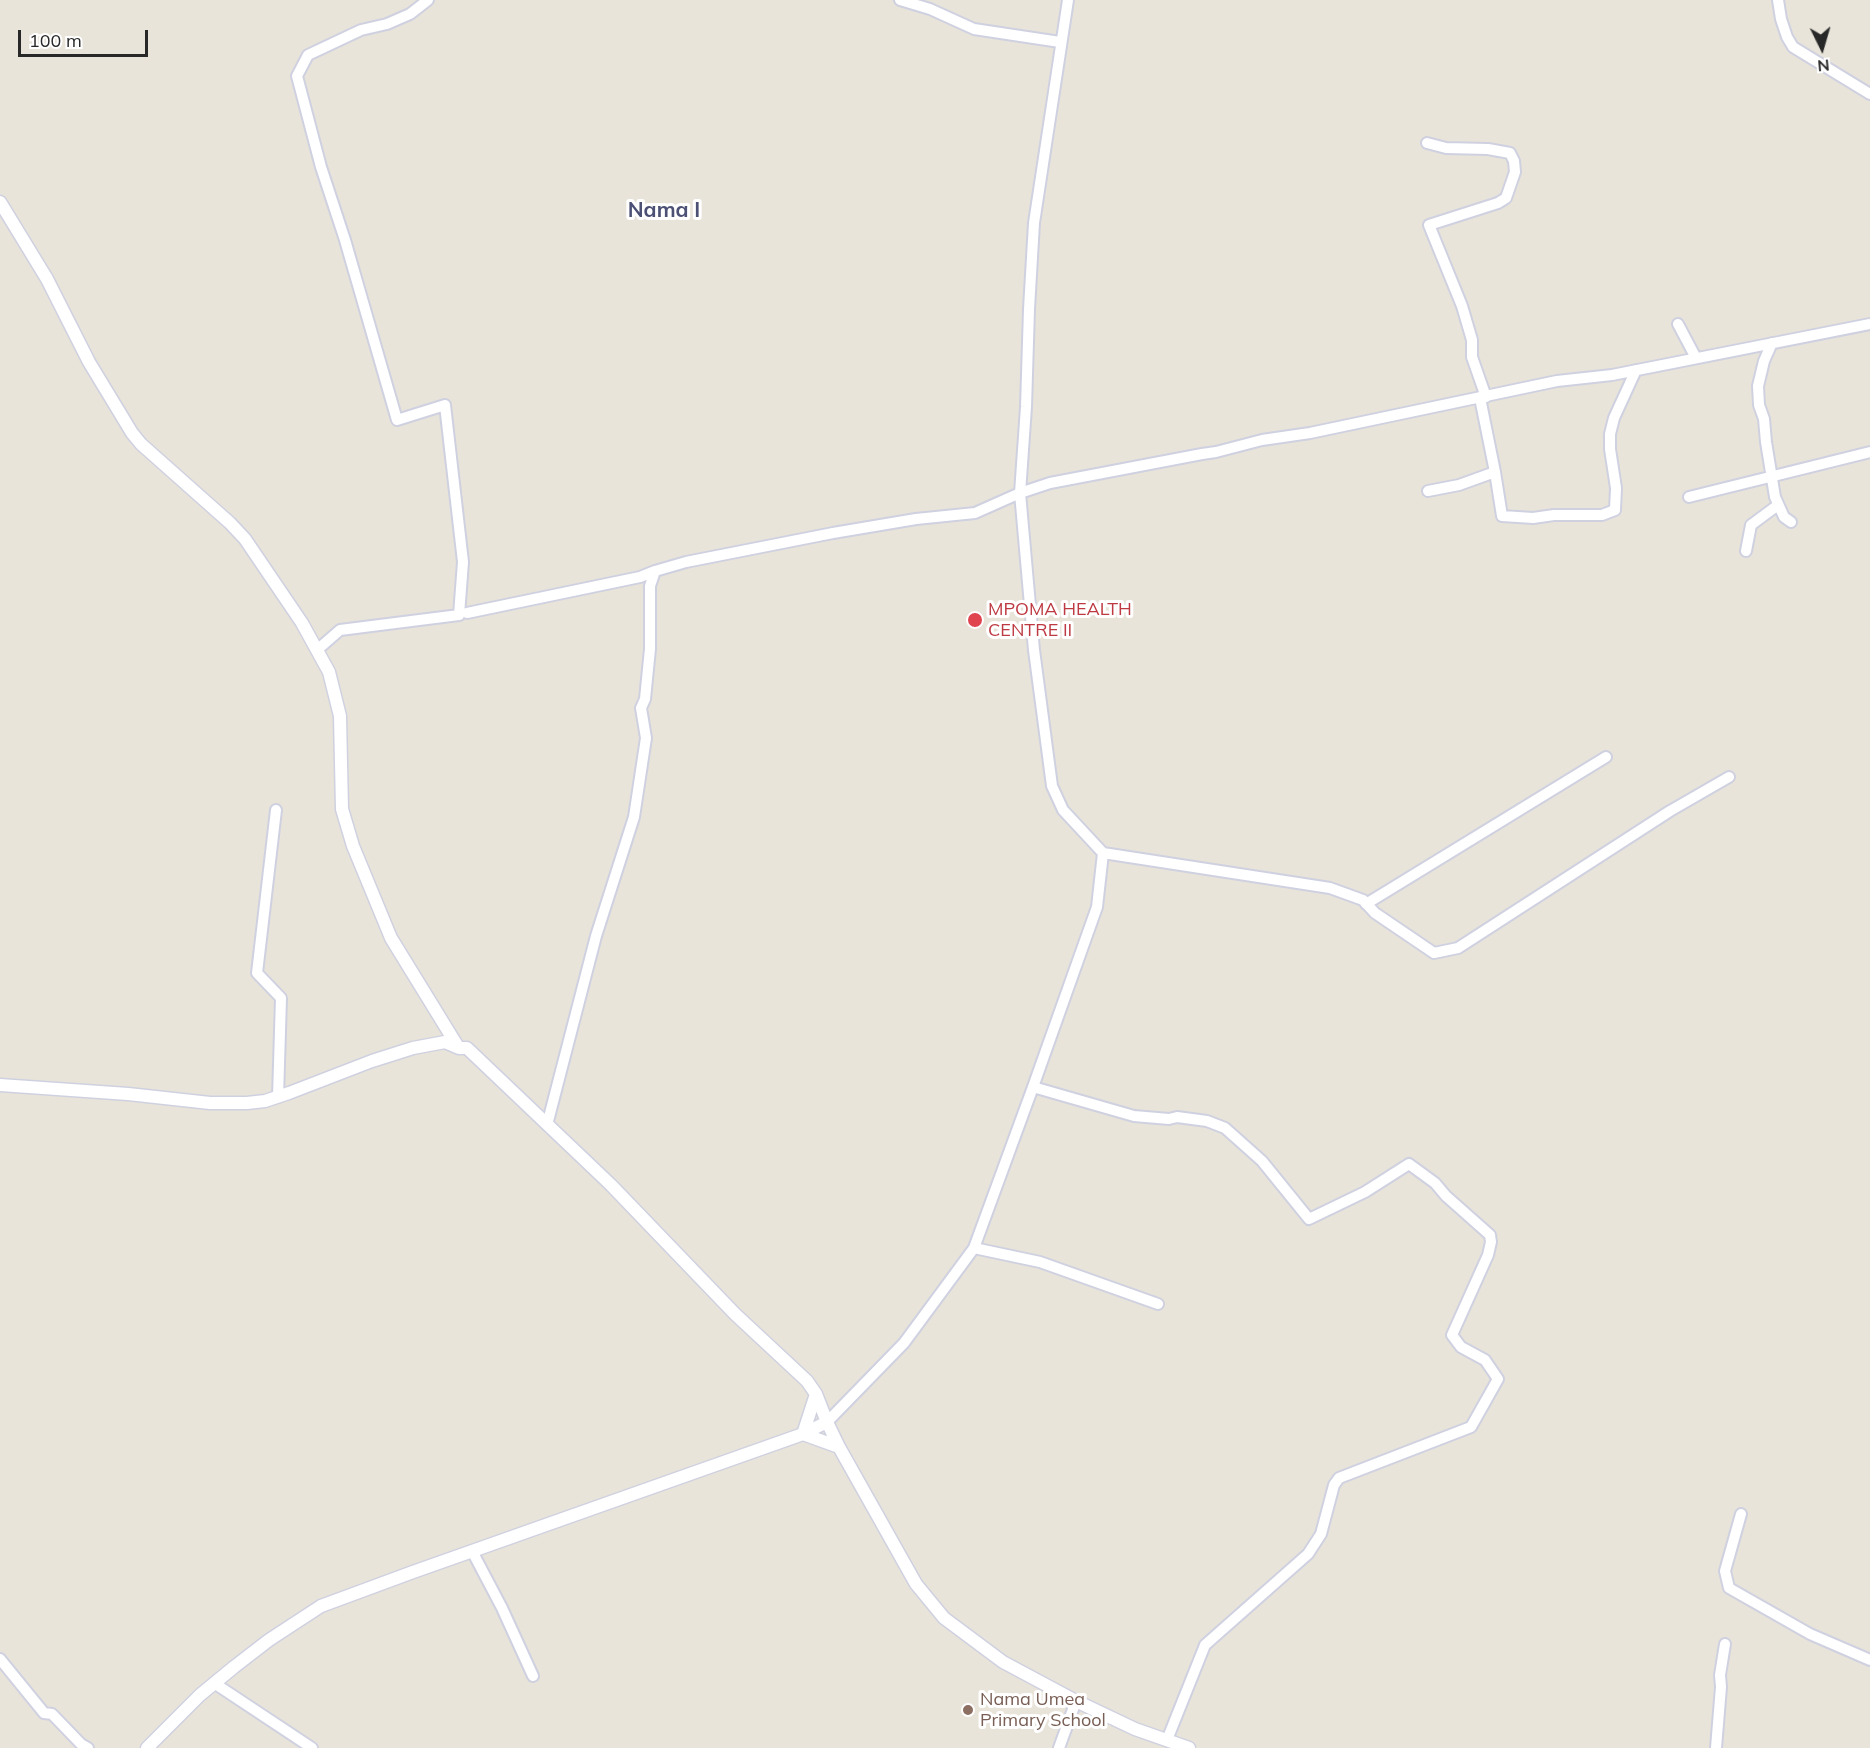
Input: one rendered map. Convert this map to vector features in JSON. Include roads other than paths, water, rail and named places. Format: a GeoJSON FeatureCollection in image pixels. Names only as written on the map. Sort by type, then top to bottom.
{"type":"FeatureCollection","features":[{"type":"Feature","properties":{"kind":"street"},"geometry":{"type":"LineString","coordinates":[[317,650],[340,630],[459,615],[463,562],[445,405],[397,420],[321,166],[297,76],[308,55],[361,30],[387,24],[410,14],[428,0]]}},
{"type":"Feature","properties":{"kind":"street"},"geometry":{"type":"LineString","coordinates":[[900,0],[930,9],[974,29],[1060,42]]}},
{"type":"Feature","properties":{"kind":"street"},"geometry":{"type":"LineString","coordinates":[[1068,0],[1034,223],[1020,492],[1034,650],[1052,786],[1063,810],[1103,853],[1330,888],[1363,900],[1375,913],[1434,953],[1458,948],[1670,811],[1729,777]]}},
{"type":"Feature","properties":{"kind":"street"},"geometry":{"type":"LineString","coordinates":[[1778,0],[1781,19],[1793,47],[1870,94]]}},
{"type":"Feature","properties":{"kind":"street"},"geometry":{"type":"LineString","coordinates":[[1427,143],[1446,148],[1488,149],[1510,153],[1514,161],[1515,172],[1506,198],[1429,225],[1462,306],[1472,340],[1473,357],[1483,398],[1502,516],[1533,518],[1554,515],[1602,515],[1615,510],[1616,488],[1610,434],[1614,418],[1636,370]]}},
{"type":"Feature","properties":{"kind":"street"},"geometry":{"type":"LineString","coordinates":[[0,202],[46,279],[89,362],[132,433],[146,450],[230,523],[245,539],[302,623],[329,672],[340,716],[342,808],[353,846],[391,938],[459,1048]]}},
{"type":"Feature","properties":{"kind":"street"},"geometry":{"type":"LineString","coordinates":[[1678,324],[1696,358]]}},
{"type":"Feature","properties":{"kind":"street"},"geometry":{"type":"LineString","coordinates":[[467,613],[640,577],[686,562],[833,533],[916,519],[975,513],[1020,492],[1062,481],[1216,452],[1262,440],[1310,433],[1557,381],[1636,370],[1870,324]]}},
{"type":"Feature","properties":{"kind":"street"},"geometry":{"type":"LineString","coordinates":[[1772,344],[1764,361],[1758,386],[1759,405],[1764,419],[1775,497],[1784,516],[1791,522]]}},
{"type":"Feature","properties":{"kind":"street"},"geometry":{"type":"LineString","coordinates":[[1689,497],[1870,452]]}},
{"type":"Feature","properties":{"kind":"street"},"geometry":{"type":"LineString","coordinates":[[1428,491],[1459,485],[1495,472]]}},
{"type":"Feature","properties":{"kind":"street"},"geometry":{"type":"LineString","coordinates":[[1746,550],[1751,525],[1778,505]]}},
{"type":"Feature","properties":{"kind":"street"},"geometry":{"type":"LineString","coordinates":[[547,1125],[596,936],[634,817],[646,738],[641,708],[645,699],[650,649],[651,586],[655,571]]}},
{"type":"Feature","properties":{"kind":"street"},"geometry":{"type":"LineString","coordinates":[[1366,904],[1606,758]]}},
{"type":"Feature","properties":{"kind":"street"},"geometry":{"type":"LineString","coordinates":[[276,810],[257,973],[282,998],[278,1097]]}},
{"type":"Feature","properties":{"kind":"street"},"geometry":{"type":"LineString","coordinates":[[147,1748],[214,1683],[269,1640],[321,1606],[803,1434],[827,1422],[904,1343],[974,1248],[1097,907],[1103,853]]}},
{"type":"Feature","properties":{"kind":"street"},"geometry":{"type":"LineString","coordinates":[[0,1084],[210,1103],[248,1103],[278,1097],[413,1048],[445,1042],[459,1048],[467,1048],[611,1185],[735,1314],[807,1381],[816,1394],[839,1447],[916,1584],[944,1618],[1003,1662],[1076,1701],[1135,1729],[1189,1748]]}},
{"type":"Feature","properties":{"kind":"street"},"geometry":{"type":"LineString","coordinates":[[1033,1088],[1134,1116],[1187,1118],[1207,1121],[1225,1128],[1262,1161],[1309,1219],[1365,1192],[1409,1164],[1435,1183],[1446,1196],[1490,1235],[1488,1255],[1452,1335],[1461,1347],[1485,1360],[1498,1379],[1471,1427],[1339,1478],[1334,1485],[1321,1534],[1308,1554],[1204,1645],[1167,1740]]}},
{"type":"Feature","properties":{"kind":"street"},"geometry":{"type":"LineString","coordinates":[[974,1248],[1040,1262],[1158,1304]]}},
{"type":"Feature","properties":{"kind":"street"},"geometry":{"type":"LineString","coordinates":[[803,1434],[816,1394]]}},
{"type":"Feature","properties":{"kind":"street"},"geometry":{"type":"LineString","coordinates":[[803,1434],[839,1447]]}},
{"type":"Feature","properties":{"kind":"street"},"geometry":{"type":"LineString","coordinates":[[1741,1514],[1725,1571],[1729,1588],[1810,1634],[1870,1660]]}},
{"type":"Feature","properties":{"kind":"street"},"geometry":{"type":"LineString","coordinates":[[472,1551],[502,1608],[533,1676]]}},
{"type":"Feature","properties":{"kind":"street"},"geometry":{"type":"LineString","coordinates":[[1716,1748],[1720,1675],[1725,1644]]}},
{"type":"Feature","properties":{"kind":"street"},"geometry":{"type":"LineString","coordinates":[[0,1659],[45,1713],[52,1714],[81,1744],[88,1748]]}},
{"type":"Feature","properties":{"kind":"street"},"geometry":{"type":"LineString","coordinates":[[214,1683],[312,1748]]}},
{"type":"Feature","properties":{"kind":"street"},"geometry":{"type":"LineString","coordinates":[[1059,1748],[1076,1701]]}},
{"type":"Feature","properties":{"kind":"place","name":"MPOMA HEALTH CENTRE II"},"geometry":{"type":"Point","coordinates":[975,620]}},
{"type":"Feature","properties":{"kind":"place","name":"Nama Umea Primary School"},"geometry":{"type":"Point","coordinates":[968,1710]}},
{"type":"Feature","properties":{"kind":"district","name":"Nama I"},"geometry":{"type":"Point","coordinates":[664,211]}}]}
